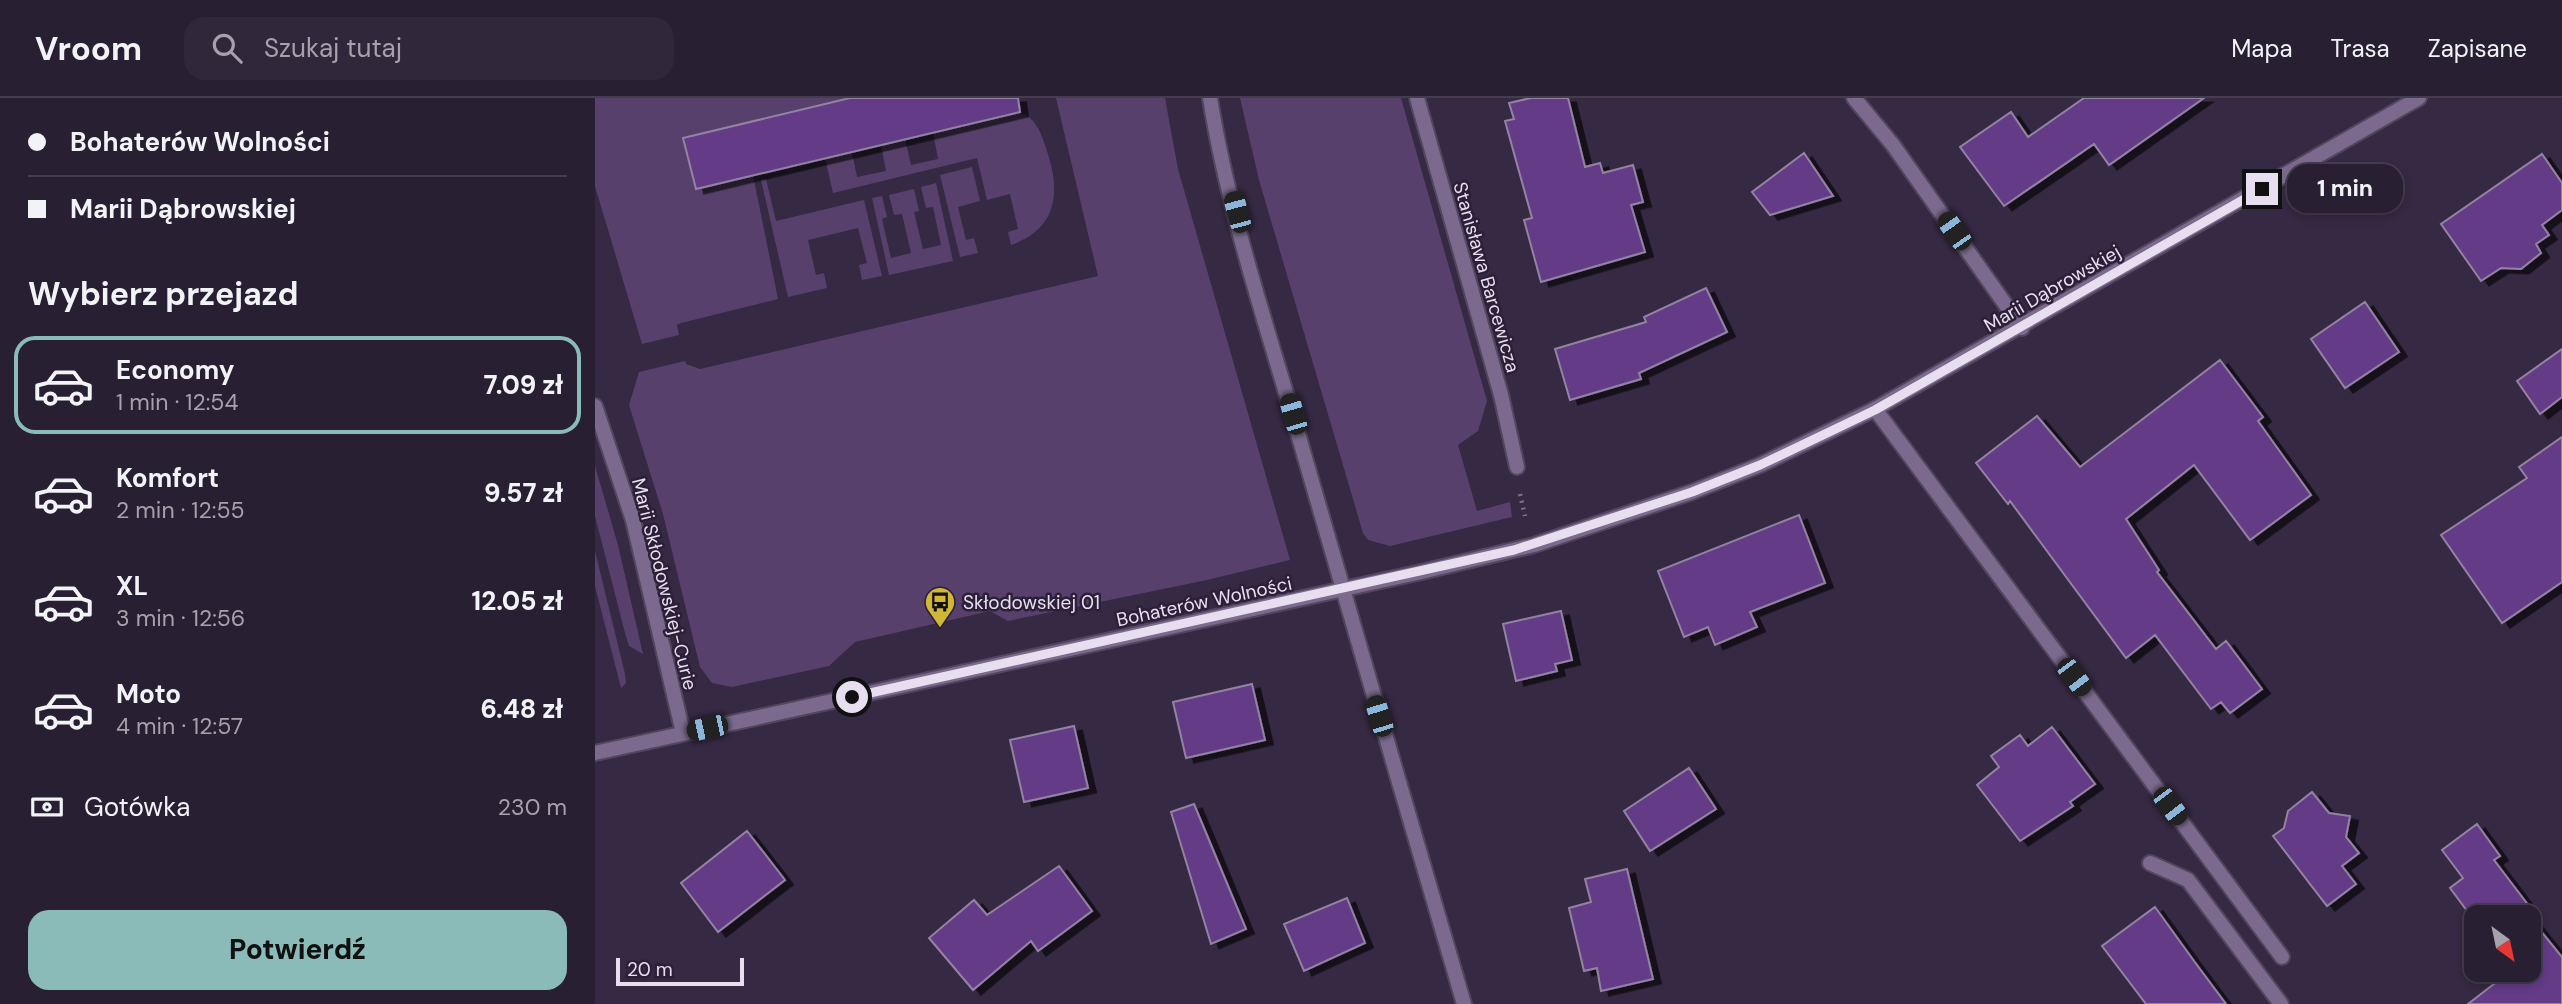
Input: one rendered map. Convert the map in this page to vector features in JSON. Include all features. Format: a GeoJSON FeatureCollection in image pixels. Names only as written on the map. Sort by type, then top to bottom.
{"type":"FeatureCollection","features":[{"type":"Feature","properties":{"kind":"street"},"geometry":{"type":"LineString","coordinates":[[1210,98],[1216,133],[1257,292],[1464,1004]]}},
{"type":"Feature","properties":{"kind":"street","name":"Stanisława Barcewicza"},"geometry":{"type":"LineString","coordinates":[[1417,98],[1501,395],[1517,467]]}},
{"type":"Feature","properties":{"kind":"street"},"geometry":{"type":"LineString","coordinates":[[1854,98],[1893,145],[2022,328]]}},
{"type":"Feature","properties":{"kind":"street","name":"Marii Dąbrowskiej"},"geometry":{"type":"LineString","coordinates":[[1692,492],[1760,465],[1875,410],[2420,98]]}},
{"type":"Feature","properties":{"kind":"street","name":"Marii Skłodowskiej-Curie"},"geometry":{"type":"LineString","coordinates":[[595,406],[633,520],[683,733]]}},
{"type":"Feature","properties":{"kind":"street"},"geometry":{"type":"LineString","coordinates":[[1875,410],[2282,957]]}},
{"type":"Feature","properties":{"kind":"street","name":"Bohaterów Wolności"},"geometry":{"type":"LineString","coordinates":[[595,752],[1343,590],[1534,545],[1692,492]]}},
{"type":"Feature","properties":{"kind":"street"},"geometry":{"type":"LineString","coordinates":[[2150,863],[2188,880],[2281,1004]]}},
{"type":"Feature","properties":{"kind":"shaded area"},"geometry":{"type":"Polygon","coordinates":[[[595,98],[850,98],[684,138],[696,189],[753,175],[778,299],[681,323],[677,325],[679,335],[642,344],[595,186],[595,98]]]}},
{"type":"Feature","properties":{"kind":"shaded area"},"geometry":{"type":"Polygon","coordinates":[[[1056,98],[1165,98],[1178,169],[1290,560],[1008,621],[990,611],[855,642],[829,666],[732,687],[712,683],[700,667],[663,514],[629,405],[639,372],[685,361],[686,364],[700,369],[1098,276],[1056,98]]]}},
{"type":"Feature","properties":{"kind":"shaded area"},"geometry":{"type":"Polygon","coordinates":[[[1240,98],[1401,98],[1487,401],[1478,431],[1458,445],[1477,511],[1510,502],[1512,517],[1390,546],[1368,540],[1363,533],[1259,180],[1240,98]]]}},
{"type":"Feature","properties":{"kind":"shaded area"},"geometry":{"type":"Polygon","coordinates":[[[1003,108],[1029,117],[1038,128],[1054,181],[1054,195],[1046,219],[1026,238],[1011,245],[1008,232],[1018,229],[1010,194],[987,200],[977,158],[833,193],[825,158],[852,152],[857,177],[886,171],[881,145],[905,139],[911,165],[938,159],[933,132],[1003,108]]]}},
{"type":"Feature","properties":{"kind":"shaded area"},"geometry":{"type":"Polygon","coordinates":[[[972,167],[980,201],[958,207],[966,240],[974,238],[978,253],[960,257],[940,175],[972,167]]]}},
{"type":"Feature","properties":{"kind":"shaded area"},"geometry":{"type":"Polygon","coordinates":[[[766,179],[776,221],[864,200],[882,276],[862,280],[859,265],[867,263],[858,228],[808,240],[816,275],[824,273],[827,288],[788,297],[761,180],[766,179]]]}},
{"type":"Feature","properties":{"kind":"shaded area"},"geometry":{"type":"Polygon","coordinates":[[[936,183],[953,261],[889,275],[872,198],[882,196],[887,217],[882,219],[891,258],[911,253],[902,214],[894,215],[889,195],[914,189],[919,211],[914,212],[923,249],[941,245],[933,207],[926,208],[921,187],[936,183]]]}},
{"type":"Feature","properties":{"kind":"shaded area"},"geometry":{"type":"Polygon","coordinates":[[[595,466],[618,545],[643,654],[629,646],[595,516],[595,466]]]}},
{"type":"Feature","properties":{"kind":"shaded area"},"geometry":{"type":"Polygon","coordinates":[[[595,551],[625,674],[626,683],[621,688],[595,586],[595,551]]]}},
{"type":"Feature","properties":{"kind":"building"},"geometry":{"type":"Polygon","coordinates":[[[850,98],[1018,98],[1020,112],[696,189],[683,138],[850,98]]]}},
{"type":"Feature","properties":{"kind":"building"},"geometry":{"type":"Polygon","coordinates":[[[1531,98],[1568,98],[1585,167],[1600,163],[1603,173],[1633,165],[1643,202],[1631,205],[1645,252],[1541,282],[1524,220],[1532,218],[1505,121],[1514,119],[1509,103],[1531,98]]]}},
{"type":"Feature","properties":{"kind":"building"},"geometry":{"type":"Polygon","coordinates":[[[2084,98],[2204,98],[2109,165],[2094,144],[2004,206],[1960,147],[2011,112],[2028,137],[2084,98]]]}},
{"type":"Feature","properties":{"kind":"building"},"geometry":{"type":"Polygon","coordinates":[[[1804,153],[1833,196],[1770,215],[1752,192],[1804,153]]]}},
{"type":"Feature","properties":{"kind":"building"},"geometry":{"type":"Polygon","coordinates":[[[2542,154],[2562,183],[2562,210],[2542,225],[2549,235],[2536,244],[2541,253],[2521,269],[2501,268],[2481,281],[2441,224],[2542,154]]]}},
{"type":"Feature","properties":{"kind":"building"},"geometry":{"type":"Polygon","coordinates":[[[1706,288],[1727,332],[1639,373],[1641,379],[1570,400],[1555,349],[1646,322],[1644,317],[1706,288]]]}},
{"type":"Feature","properties":{"kind":"building"},"geometry":{"type":"Polygon","coordinates":[[[2365,302],[2399,352],[2345,388],[2311,339],[2365,302]]]}},
{"type":"Feature","properties":{"kind":"building"},"geometry":{"type":"Polygon","coordinates":[[[2562,349],[2562,397],[2540,414],[2517,381],[2562,349]]]}},
{"type":"Feature","properties":{"kind":"building"},"geometry":{"type":"Polygon","coordinates":[[[2220,360],[2263,417],[2258,421],[2311,495],[2250,540],[2194,465],[2126,519],[2159,570],[2157,572],[2216,649],[2226,641],[2262,689],[2230,713],[2221,702],[2211,709],[2155,635],[2126,658],[2010,501],[2008,504],[1976,463],[2037,416],[2080,467],[2220,360]]]}},
{"type":"Feature","properties":{"kind":"building"},"geometry":{"type":"Polygon","coordinates":[[[2562,437],[2562,582],[2502,623],[2441,535],[2527,478],[2519,467],[2562,437]]]}},
{"type":"Feature","properties":{"kind":"building"},"geometry":{"type":"Polygon","coordinates":[[[1799,515],[1825,583],[1750,612],[1757,627],[1715,645],[1708,627],[1684,637],[1658,571],[1799,515]]]}},
{"type":"Feature","properties":{"kind":"building"},"geometry":{"type":"Polygon","coordinates":[[[1561,611],[1572,660],[1555,664],[1557,671],[1516,681],[1503,624],[1561,611]]]}},
{"type":"Feature","properties":{"kind":"building"},"geometry":{"type":"Polygon","coordinates":[[[1252,684],[1265,740],[1186,758],[1173,702],[1252,684]]]}},
{"type":"Feature","properties":{"kind":"building"},"geometry":{"type":"Polygon","coordinates":[[[1074,726],[1088,788],[1024,802],[1010,740],[1074,726]]]}},
{"type":"Feature","properties":{"kind":"building"},"geometry":{"type":"Polygon","coordinates":[[[2052,727],[2095,784],[2070,802],[2073,806],[2020,841],[1977,785],[1999,767],[1991,756],[2020,735],[2028,746],[2052,727]]]}},
{"type":"Feature","properties":{"kind":"building"},"geometry":{"type":"Polygon","coordinates":[[[1689,768],[1716,809],[1650,851],[1624,811],[1689,768]]]}},
{"type":"Feature","properties":{"kind":"building"},"geometry":{"type":"Polygon","coordinates":[[[2312,792],[2329,813],[2350,816],[2346,837],[2359,853],[2342,866],[2356,884],[2327,906],[2273,836],[2284,828],[2288,811],[2312,792]]]}},
{"type":"Feature","properties":{"kind":"building"},"geometry":{"type":"Polygon","coordinates":[[[1194,804],[1246,929],[1211,944],[1171,812],[1194,804]]]}},
{"type":"Feature","properties":{"kind":"building"},"geometry":{"type":"Polygon","coordinates":[[[2477,824],[2500,856],[2494,860],[2528,905],[2464,907],[2450,888],[2463,878],[2442,850],[2477,824]]]}},
{"type":"Feature","properties":{"kind":"building"},"geometry":{"type":"Polygon","coordinates":[[[747,831],[785,880],[718,932],[681,883],[747,831]]]}},
{"type":"Feature","properties":{"kind":"building"},"geometry":{"type":"Polygon","coordinates":[[[1059,866],[1092,911],[1038,951],[1031,941],[973,990],[929,938],[974,900],[987,915],[1059,866]]]}},
{"type":"Feature","properties":{"kind":"building"},"geometry":{"type":"Polygon","coordinates":[[[1627,869],[1653,979],[1601,991],[1597,968],[1584,971],[1569,908],[1591,902],[1585,879],[1627,869]]]}},
{"type":"Feature","properties":{"kind":"building"},"geometry":{"type":"Polygon","coordinates":[[[1347,898],[1365,943],[1304,971],[1284,924],[1347,898]]]}},
{"type":"Feature","properties":{"kind":"building"},"geometry":{"type":"Polygon","coordinates":[[[2155,907],[2226,1004],[2146,1004],[2102,946],[2155,907]]]}},
{"type":"Feature","properties":{"kind":"building"},"geometry":{"type":"Polygon","coordinates":[[[2541,931],[2562,957],[2562,1004],[2468,1004],[2496,982],[2541,982],[2541,931]]]}},
{"type":"Feature","properties":{"kind":"place","name":"Skłodowskiej 01"},"geometry":{"type":"Point","coordinates":[940,629]}},
{"type":"Feature","properties":{"kind":"route"},"geometry":{"type":"LineString","coordinates":[[852,697],[1514,550],[1692,492],[1760,465],[1875,410],[2262,189]]}}]}
